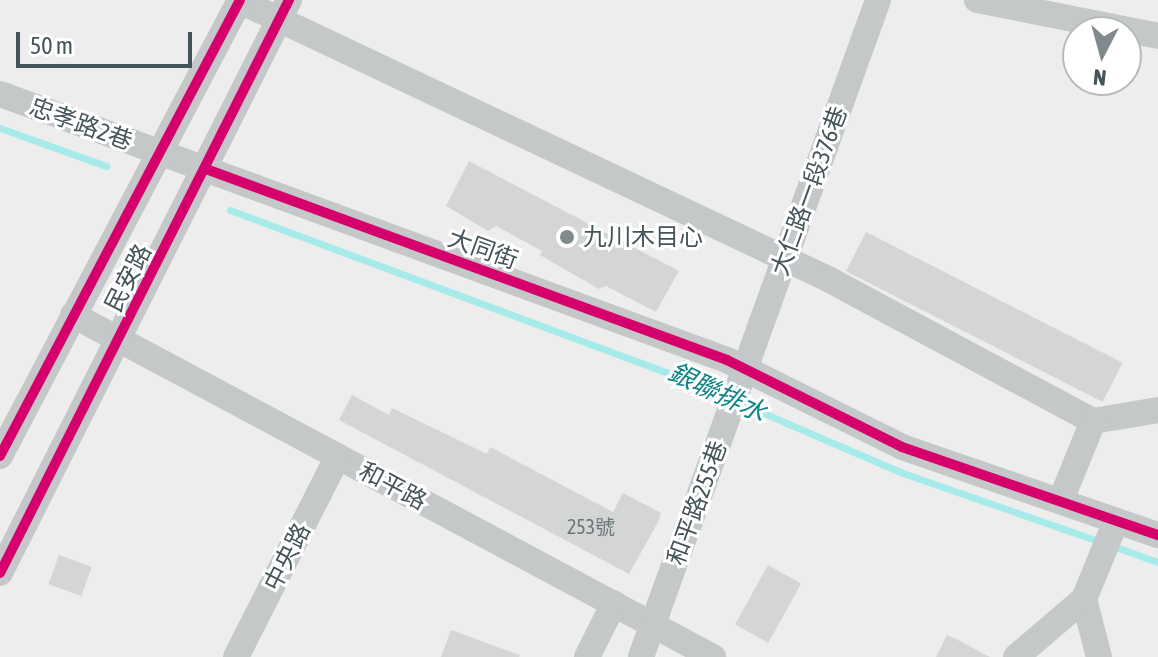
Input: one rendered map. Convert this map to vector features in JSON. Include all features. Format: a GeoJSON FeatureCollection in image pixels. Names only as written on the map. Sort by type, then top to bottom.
{"type":"FeatureCollection","features":[{"type":"Feature","properties":{"kind":"street","name":"大仁路一段376巷"},"geometry":{"type":"LineString","coordinates":[[743,376],[878,0]]}},
{"type":"Feature","properties":{"kind":"street"},"geometry":{"type":"LineString","coordinates":[[977,0],[1158,36]]}},
{"type":"Feature","properties":{"kind":"street"},"geometry":{"type":"LineString","coordinates":[[240,1],[283,10],[965,350],[1093,421],[1158,410]]}},
{"type":"Feature","properties":{"kind":"street","name":"民安路"},"geometry":{"type":"LineString","coordinates":[[0,456],[157,152],[240,1]]}},
{"type":"Feature","properties":{"kind":"street","name":"民安路"},"geometry":{"type":"LineString","coordinates":[[0,573],[206,169],[283,10]]}},
{"type":"Feature","properties":{"kind":"street","name":"忠孝路2巷"},"geometry":{"type":"LineString","coordinates":[[0,94],[206,169]]}},
{"type":"Feature","properties":{"kind":"street","name":"大同街"},"geometry":{"type":"LineString","coordinates":[[206,169],[743,376],[902,447],[1116,521]]}},
{"type":"Feature","properties":{"kind":"street","name":"和平路"},"geometry":{"type":"LineString","coordinates":[[73,315],[713,657]]}},
{"type":"Feature","properties":{"kind":"street","name":"和平路255巷"},"geometry":{"type":"LineString","coordinates":[[641,657],[743,376]]}},
{"type":"Feature","properties":{"kind":"street"},"geometry":{"type":"LineString","coordinates":[[1061,500],[1093,421]]}},
{"type":"Feature","properties":{"kind":"street","name":"中央路"},"geometry":{"type":"LineString","coordinates":[[236,657],[338,456]]}},
{"type":"Feature","properties":{"kind":"street"},"geometry":{"type":"LineString","coordinates":[[1016,657],[1084,599],[1098,573],[1116,521],[1158,535]]}},
{"type":"Feature","properties":{"kind":"street"},"geometry":{"type":"LineString","coordinates":[[1084,599],[1099,657]]}},
{"type":"Feature","properties":{"kind":"street"},"geometry":{"type":"LineString","coordinates":[[587,657],[614,603]]}},
{"type":"Feature","properties":{"kind":"building","name":"九川木目心"},"geometry":{"type":"Polygon","coordinates":[[[469,161],[679,271],[656,312],[606,286],[599,289],[540,255],[542,251],[496,226],[488,231],[446,206],[469,161]]]}},
{"type":"Feature","properties":{"kind":"building"},"geometry":{"type":"Polygon","coordinates":[[[866,232],[1123,363],[1103,402],[846,271],[866,232]]]}},
{"type":"Feature","properties":{"kind":"building"},"geometry":{"type":"Polygon","coordinates":[[[352,395],[389,415],[392,408],[487,454],[490,447],[613,512],[623,493],[661,513],[658,522],[629,574],[339,420],[352,395]]]}},
{"type":"Feature","properties":{"kind":"building"},"geometry":{"type":"Polygon","coordinates":[[[59,555],[92,567],[81,596],[48,584],[59,555]]]}},
{"type":"Feature","properties":{"kind":"building"},"geometry":{"type":"Polygon","coordinates":[[[768,565],[801,583],[768,643],[735,624],[768,565]]]}},
{"type":"Feature","properties":{"kind":"building"},"geometry":{"type":"Polygon","coordinates":[[[451,630],[520,655],[441,657],[451,630]]]}},
{"type":"Feature","properties":{"kind":"building"},"geometry":{"type":"Polygon","coordinates":[[[947,635],[956,639],[990,657],[936,657],[947,635]]]}},
{"type":"Feature","properties":{"kind":"waterway","name":"銀聯排水"},"geometry":{"type":"LineString","coordinates":[[0,128],[106,166]]}},
{"type":"Feature","properties":{"kind":"waterway","name":"銀聯排水"},"geometry":{"type":"LineString","coordinates":[[230,210],[730,396]]}},
{"type":"Feature","properties":{"kind":"waterway","name":"銀聯排水"},"geometry":{"type":"LineString","coordinates":[[740,403],[900,472],[1101,542]]}},
{"type":"Feature","properties":{"kind":"waterway","name":"銀聯排水"},"geometry":{"type":"LineString","coordinates":[[1113,546],[1158,562]]}},
{"type":"Feature","properties":{"kind":"cycle path"},"geometry":{"type":"LineString","coordinates":[[0,456],[240,0]]}},
{"type":"Feature","properties":{"kind":"cycle path"},"geometry":{"type":"LineString","coordinates":[[0,573],[289,0]]}},
{"type":"Feature","properties":{"kind":"cycle path"},"geometry":{"type":"LineString","coordinates":[[206,169],[727,360],[902,447],[1158,535]]}},
{"type":"Feature","properties":{"kind":"place","name":"九川木目心"},"geometry":{"type":"Point","coordinates":[567,237]}}]}
